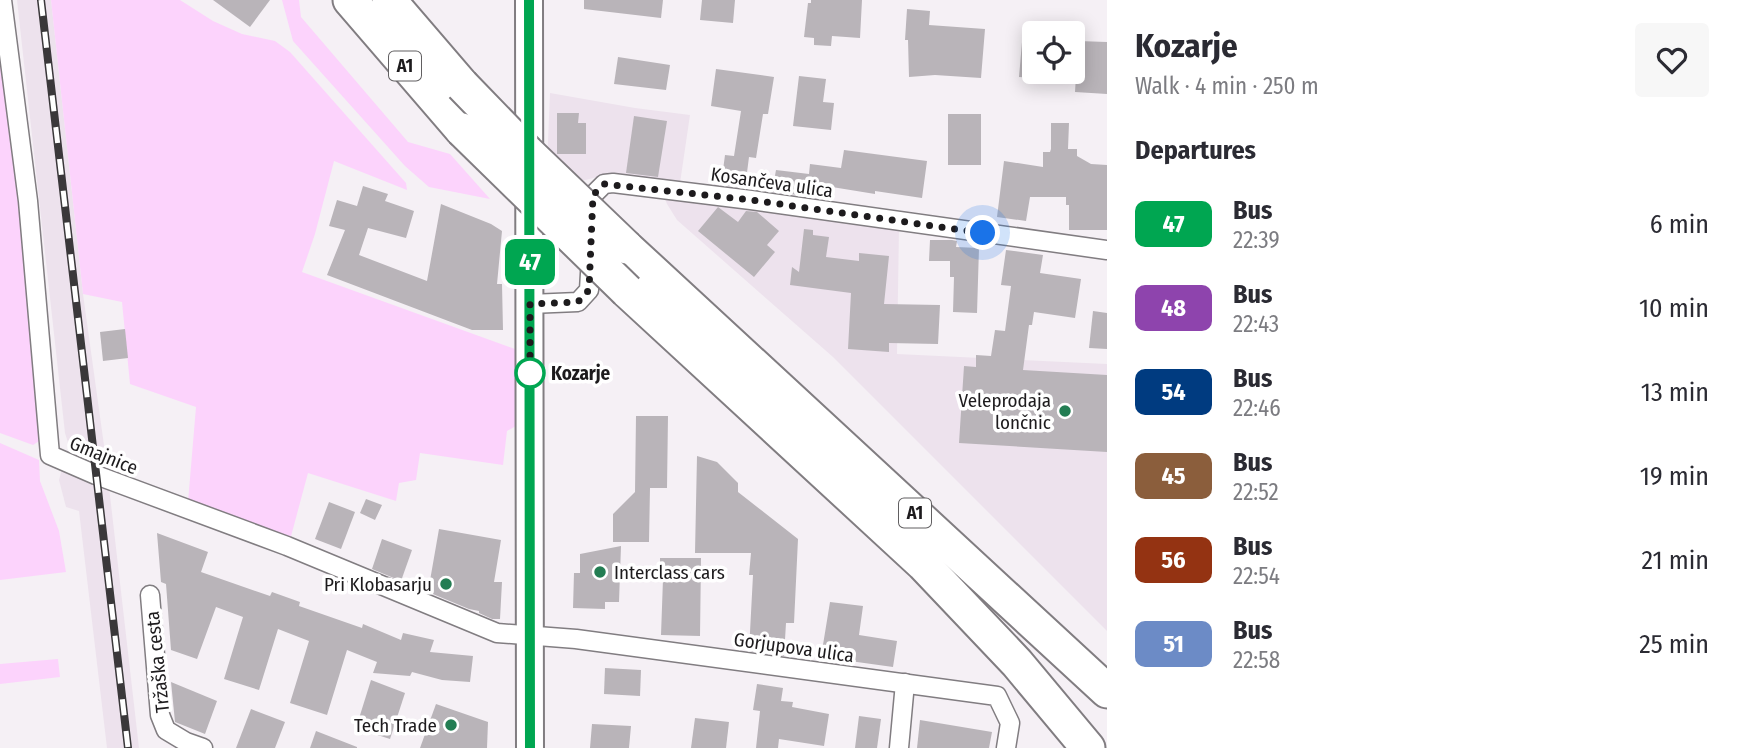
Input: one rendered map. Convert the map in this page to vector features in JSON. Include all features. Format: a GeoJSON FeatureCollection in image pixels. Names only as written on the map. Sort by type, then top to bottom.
{"type":"FeatureCollection","features":[{"type":"Feature","properties":{"kind":"highway","name":"A1"},"geometry":{"type":"LineString","coordinates":[[349,0],[463,130],[627,291],[923,564],[1017,663],[1088,748]]}},
{"type":"Feature","properties":{"kind":"highway","name":"A1"},"geometry":{"type":"LineString","coordinates":[[389,0],[462,85],[527,152],[626,247],[1107,691]]}},
{"type":"Feature","properties":{"kind":"highway"},"geometry":{"type":"LineString","coordinates":[[1040,628],[1066,639],[1107,666]]}},
{"type":"Feature","properties":{"kind":"main road"},"geometry":{"type":"LineString","coordinates":[[529,0],[530,748]]}},
{"type":"Feature","properties":{"kind":"street","name":"Gmajnice"},"geometry":{"type":"LineString","coordinates":[[2,0],[28,201],[50,455],[287,546],[497,634],[531,634]]}},
{"type":"Feature","properties":{"kind":"street","name":"Kosančeva ulica"},"geometry":{"type":"LineString","coordinates":[[530,304],[578,302],[589,290],[593,195],[604,184],[751,200],[1107,250]]}},
{"type":"Feature","properties":{"kind":"street","name":"Tržaška cesta"},"geometry":{"type":"LineString","coordinates":[[150,594],[160,715],[166,730],[203,748]]}},
{"type":"Feature","properties":{"kind":"street","name":"Gorjupova ulica"},"geometry":{"type":"LineString","coordinates":[[531,634],[997,696],[1010,723],[1006,748]]}},
{"type":"Feature","properties":{"kind":"street"},"geometry":{"type":"LineString","coordinates":[[899,748],[905,682]]}},
{"type":"Feature","properties":{"kind":"shaded area"},"geometry":{"type":"Polygon","coordinates":[[[17,0],[51,0],[83,294],[107,467],[71,452],[65,433],[17,0]]]}},
{"type":"Feature","properties":{"kind":"shaded area"},"geometry":{"type":"Polygon","coordinates":[[[51,0],[180,0],[213,21],[242,34],[275,41],[290,52],[406,183],[407,190],[334,161],[302,272],[515,349],[516,426],[507,431],[503,465],[420,453],[416,480],[399,483],[396,501],[308,473],[290,540],[188,502],[196,407],[130,384],[122,302],[83,294],[51,0]]]}},
{"type":"Feature","properties":{"kind":"shaded area"},"geometry":{"type":"Polygon","coordinates":[[[282,0],[299,0],[301,17],[408,142],[450,154],[490,199],[429,187],[405,166],[293,41],[282,0]]]}},
{"type":"Feature","properties":{"kind":"shaded area"},"geometry":{"type":"Polygon","coordinates":[[[0,48],[42,439],[33,445],[0,433],[0,48]]]}},
{"type":"Feature","properties":{"kind":"shaded area"},"geometry":{"type":"Polygon","coordinates":[[[550,93],[690,115],[680,183],[605,175],[546,190],[550,93]]]}},
{"type":"Feature","properties":{"kind":"shaded area"},"geometry":{"type":"Polygon","coordinates":[[[663,193],[899,228],[897,354],[1107,364],[1107,631],[833,357],[677,220],[663,193]]]}},
{"type":"Feature","properties":{"kind":"shaded area"},"geometry":{"type":"Polygon","coordinates":[[[0,443],[39,460],[40,481],[59,531],[66,572],[0,580],[0,443]]]}},
{"type":"Feature","properties":{"kind":"shaded area"},"geometry":{"type":"Polygon","coordinates":[[[62,469],[109,487],[139,748],[107,748],[79,511],[66,507],[59,480],[62,469]]]}},
{"type":"Feature","properties":{"kind":"shaded area"},"geometry":{"type":"Polygon","coordinates":[[[58,659],[60,677],[0,684],[0,664],[58,659]]]}},
{"type":"Feature","properties":{"kind":"building"},"geometry":{"type":"Polygon","coordinates":[[[213,0],[270,0],[250,27],[213,0]]]}},
{"type":"Feature","properties":{"kind":"building"},"geometry":{"type":"Polygon","coordinates":[[[584,0],[663,0],[661,18],[584,9],[584,0]]]}},
{"type":"Feature","properties":{"kind":"building"},"geometry":{"type":"Polygon","coordinates":[[[702,0],[735,0],[733,23],[700,20],[702,0]]]}},
{"type":"Feature","properties":{"kind":"building"},"geometry":{"type":"Polygon","coordinates":[[[811,0],[862,0],[860,38],[832,36],[831,46],[814,45],[814,38],[804,37],[808,3],[811,3],[811,0]]]}},
{"type":"Feature","properties":{"kind":"building"},"geometry":{"type":"Polygon","coordinates":[[[907,9],[930,11],[929,25],[985,29],[981,78],[935,75],[909,77],[908,40],[905,40],[907,9]]]}},
{"type":"Feature","properties":{"kind":"building"},"geometry":{"type":"Polygon","coordinates":[[[1085,41],[1107,42],[1107,94],[1075,92],[1075,84],[1085,84],[1085,41]]]}},
{"type":"Feature","properties":{"kind":"building"},"geometry":{"type":"Polygon","coordinates":[[[1022,42],[1022,77],[1019,77],[1022,42]]]}},
{"type":"Feature","properties":{"kind":"building"},"geometry":{"type":"Polygon","coordinates":[[[618,57],[670,65],[666,90],[614,84],[618,57]]]}},
{"type":"Feature","properties":{"kind":"building"},"geometry":{"type":"Polygon","coordinates":[[[716,69],[774,77],[768,114],[763,114],[756,158],[749,157],[745,188],[721,185],[725,155],[734,156],[741,111],[711,106],[716,69]]]}},
{"type":"Feature","properties":{"kind":"building"},"geometry":{"type":"Polygon","coordinates":[[[799,76],[826,79],[823,102],[834,103],[831,130],[793,126],[799,76]]]}},
{"type":"Feature","properties":{"kind":"building"},"geometry":{"type":"Polygon","coordinates":[[[557,113],[579,113],[578,123],[586,123],[586,154],[557,154],[557,113]]]}},
{"type":"Feature","properties":{"kind":"building"},"geometry":{"type":"Polygon","coordinates":[[[948,114],[981,114],[981,165],[948,165],[948,114]]]}},
{"type":"Feature","properties":{"kind":"building"},"geometry":{"type":"Polygon","coordinates":[[[634,116],[667,121],[658,177],[626,173],[634,116]]]}},
{"type":"Feature","properties":{"kind":"building"},"geometry":{"type":"Polygon","coordinates":[[[1051,123],[1069,123],[1068,149],[1077,149],[1077,156],[1091,164],[1107,165],[1107,230],[1069,230],[1069,205],[1066,205],[1066,197],[1030,197],[1026,221],[997,217],[1004,161],[1043,167],[1043,152],[1050,152],[1051,149],[1051,123]]]}},
{"type":"Feature","properties":{"kind":"building"},"geometry":{"type":"Polygon","coordinates":[[[844,150],[927,161],[922,198],[832,187],[830,200],[772,192],[776,170],[809,174],[810,164],[841,168],[844,150]]]}},
{"type":"Feature","properties":{"kind":"building"},"geometry":{"type":"Polygon","coordinates":[[[363,186],[388,194],[385,201],[414,211],[406,238],[368,228],[359,255],[427,281],[441,204],[502,231],[497,284],[502,284],[503,330],[472,330],[327,275],[345,230],[329,226],[337,200],[357,206],[363,186]]]}},
{"type":"Feature","properties":{"kind":"building"},"geometry":{"type":"Polygon","coordinates":[[[718,207],[738,222],[746,211],[757,212],[779,231],[767,245],[775,252],[754,277],[698,231],[718,207]]]}},
{"type":"Feature","properties":{"kind":"building"},"geometry":{"type":"Polygon","coordinates":[[[804,229],[813,230],[813,235],[829,237],[826,257],[859,261],[859,253],[889,256],[884,304],[940,305],[938,344],[889,343],[889,352],[848,349],[851,293],[790,285],[792,267],[799,272],[804,229]]]}},
{"type":"Feature","properties":{"kind":"building"},"geometry":{"type":"Polygon","coordinates":[[[930,240],[952,240],[957,241],[956,247],[979,248],[977,313],[953,312],[954,277],[950,277],[950,261],[929,261],[930,240]]]}},
{"type":"Feature","properties":{"kind":"building"},"geometry":{"type":"Polygon","coordinates":[[[1006,250],[1043,255],[1040,273],[1081,279],[1075,318],[1034,312],[1032,325],[1029,325],[1023,370],[1107,375],[1107,452],[959,443],[964,366],[976,367],[976,355],[991,356],[995,330],[1005,331],[1011,286],[1001,285],[1006,250]]]}},
{"type":"Feature","properties":{"kind":"building"},"geometry":{"type":"Polygon","coordinates":[[[1093,311],[1107,313],[1107,349],[1089,348],[1093,311]]]}},
{"type":"Feature","properties":{"kind":"building"},"geometry":{"type":"Polygon","coordinates":[[[125,329],[128,358],[103,361],[100,332],[125,329]]]}},
{"type":"Feature","properties":{"kind":"building"},"geometry":{"type":"Polygon","coordinates":[[[636,416],[668,416],[667,488],[650,488],[649,542],[613,542],[613,514],[635,492],[636,416]]]}},
{"type":"Feature","properties":{"kind":"building"},"geometry":{"type":"Polygon","coordinates":[[[697,456],[717,462],[738,483],[738,492],[798,539],[794,623],[786,623],[784,656],[749,651],[753,575],[749,575],[751,553],[695,553],[697,456]]]}},
{"type":"Feature","properties":{"kind":"building"},"geometry":{"type":"Polygon","coordinates":[[[366,499],[382,505],[375,520],[360,513],[366,499]]]}},
{"type":"Feature","properties":{"kind":"building"},"geometry":{"type":"Polygon","coordinates":[[[329,502],[355,512],[341,549],[315,539],[329,502]]]}},
{"type":"Feature","properties":{"kind":"building","name":"Pri Klobasarju"},"geometry":{"type":"Polygon","coordinates":[[[439,529],[501,540],[494,582],[502,582],[500,619],[492,619],[479,611],[428,592],[439,529]]]}},
{"type":"Feature","properties":{"kind":"building"},"geometry":{"type":"Polygon","coordinates":[[[157,533],[208,552],[201,572],[270,596],[272,592],[300,602],[299,606],[362,628],[363,624],[401,640],[403,633],[434,640],[430,652],[473,656],[470,682],[442,680],[412,672],[410,676],[373,673],[377,662],[347,650],[327,715],[290,703],[309,641],[278,629],[259,690],[224,679],[243,617],[216,607],[197,659],[171,650],[166,584],[161,582],[157,533]]]}},
{"type":"Feature","properties":{"kind":"building"},"geometry":{"type":"Polygon","coordinates":[[[382,539],[412,550],[401,581],[372,569],[382,539]]]}},
{"type":"Feature","properties":{"kind":"building"},"geometry":{"type":"Polygon","coordinates":[[[621,546],[619,602],[605,602],[605,609],[573,608],[574,573],[580,573],[580,554],[621,546]]]}},
{"type":"Feature","properties":{"kind":"building"},"geometry":{"type":"Polygon","coordinates":[[[660,558],[701,558],[700,636],[661,635],[663,579],[660,579],[660,558]]]}},
{"type":"Feature","properties":{"kind":"building"},"geometry":{"type":"Polygon","coordinates":[[[830,602],[863,606],[859,635],[897,641],[893,667],[821,657],[830,602]]]}},
{"type":"Feature","properties":{"kind":"building"},"geometry":{"type":"Polygon","coordinates":[[[605,668],[641,670],[640,696],[604,694],[605,668]]]}},
{"type":"Feature","properties":{"kind":"building"},"geometry":{"type":"Polygon","coordinates":[[[371,680],[405,693],[390,739],[356,728],[371,680]]]}},
{"type":"Feature","properties":{"kind":"building"},"geometry":{"type":"Polygon","coordinates":[[[171,682],[217,701],[205,734],[175,722],[171,682]]]}},
{"type":"Feature","properties":{"kind":"building"},"geometry":{"type":"Polygon","coordinates":[[[757,684],[783,688],[781,701],[793,702],[792,707],[829,714],[824,746],[779,739],[778,748],[756,748],[760,711],[753,710],[757,684]]]}},
{"type":"Feature","properties":{"kind":"building"},"geometry":{"type":"Polygon","coordinates":[[[436,704],[488,722],[487,748],[420,748],[436,704]]]}},
{"type":"Feature","properties":{"kind":"building"},"geometry":{"type":"Polygon","coordinates":[[[251,709],[285,722],[275,748],[236,748],[251,709]]]}},
{"type":"Feature","properties":{"kind":"building"},"geometry":{"type":"Polygon","coordinates":[[[859,716],[881,719],[877,748],[855,748],[859,716]]]}},
{"type":"Feature","properties":{"kind":"building"},"geometry":{"type":"Polygon","coordinates":[[[695,718],[729,722],[726,748],[691,748],[695,718]]]}},
{"type":"Feature","properties":{"kind":"building"},"geometry":{"type":"Polygon","coordinates":[[[920,720],[992,732],[989,748],[917,748],[920,720]]]}},
{"type":"Feature","properties":{"kind":"building"},"geometry":{"type":"Polygon","coordinates":[[[592,724],[631,726],[629,748],[590,748],[592,724]]]}},
{"type":"Feature","properties":{"kind":"building"},"geometry":{"type":"Polygon","coordinates":[[[316,731],[357,747],[357,748],[310,748],[316,731]]]}},
{"type":"Feature","properties":{"kind":"railway"},"geometry":{"type":"LineString","coordinates":[[41,0],[128,748]]}},
{"type":"Feature","properties":{"kind":"bus line","name":"47"},"geometry":{"type":"LineString","coordinates":[[529,0],[530,748]]}},
{"type":"Feature","properties":{"kind":"place","name":"Kozarje"},"geometry":{"type":"Point","coordinates":[530,373]}},
{"type":"Feature","properties":{"kind":"place","name":"Veleprodaja lončnic"},"geometry":{"type":"Point","coordinates":[1065,411]}},
{"type":"Feature","properties":{"kind":"place","name":"Interclass cars"},"geometry":{"type":"Point","coordinates":[600,572]}},
{"type":"Feature","properties":{"kind":"place","name":"Pri Klobasarju"},"geometry":{"type":"Point","coordinates":[446,584]}},
{"type":"Feature","properties":{"kind":"place","name":"Tech Trade"},"geometry":{"type":"Point","coordinates":[451,725]}},
{"type":"Feature","properties":{"kind":"route"},"geometry":{"type":"LineString","coordinates":[[530,373],[530,383],[530,304],[578,302],[589,290],[593,195],[604,184],[751,200],[983,233]]}}]}
